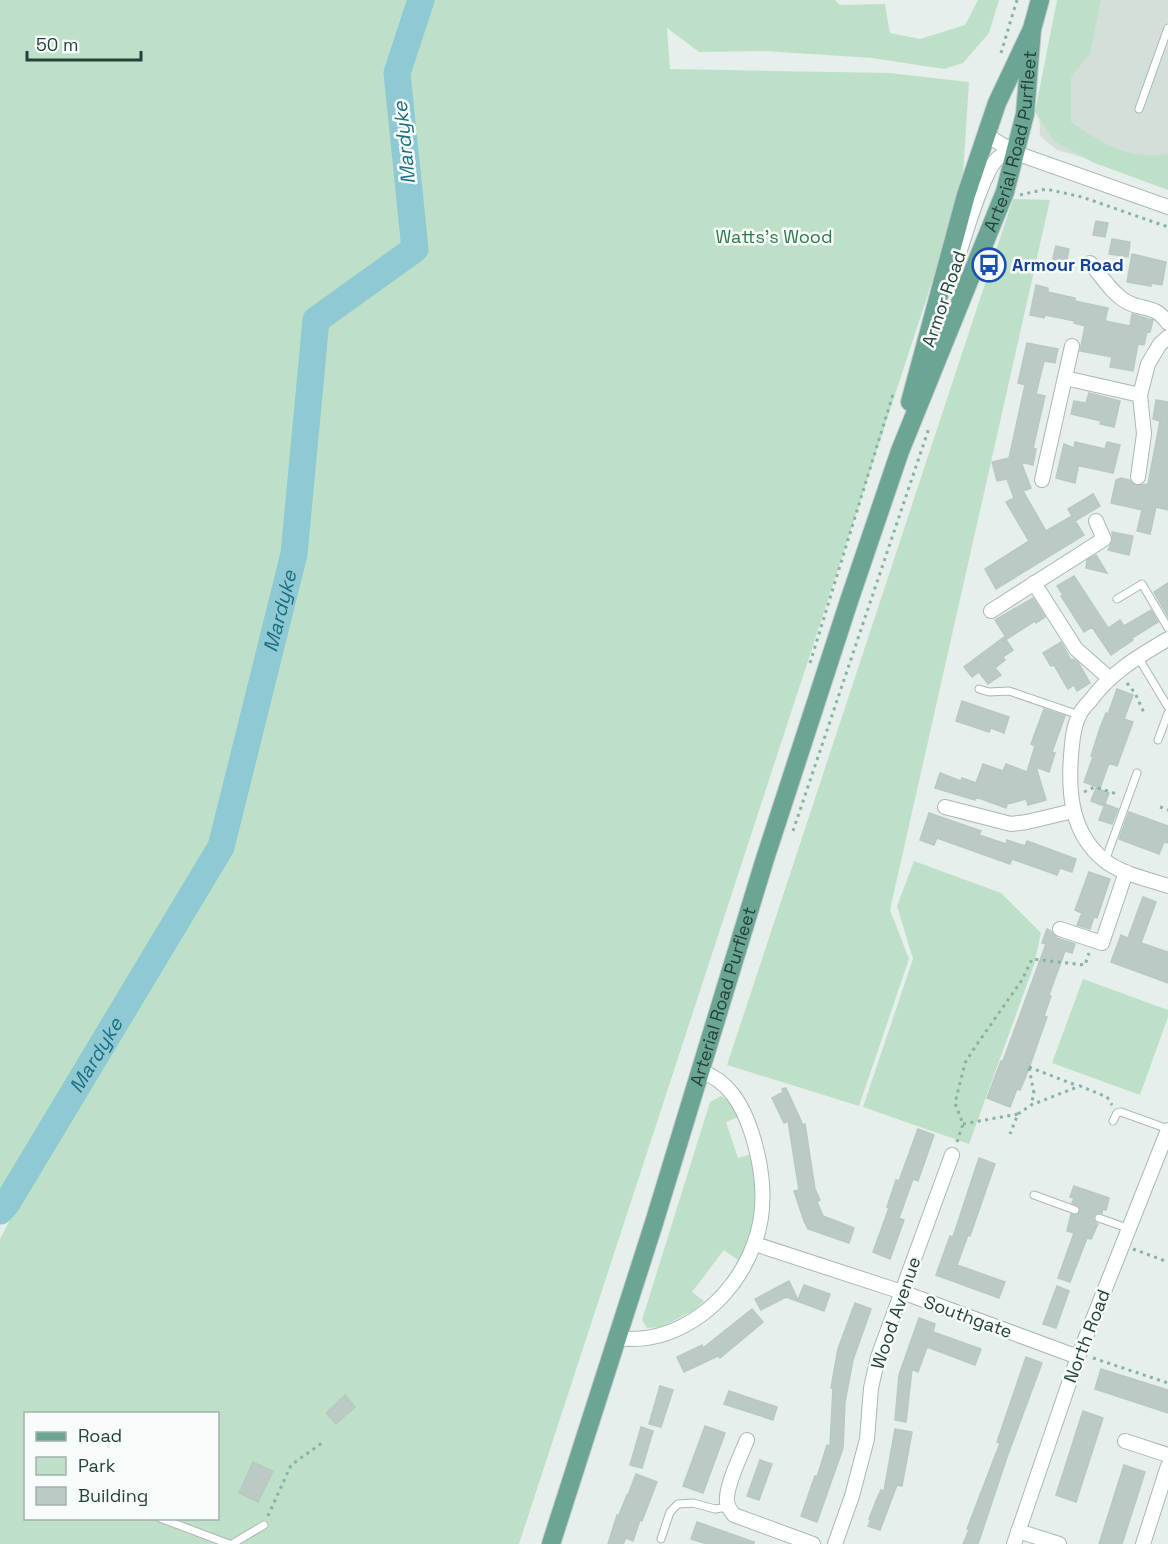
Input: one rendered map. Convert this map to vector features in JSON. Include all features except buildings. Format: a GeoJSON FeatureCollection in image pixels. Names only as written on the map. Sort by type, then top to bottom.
{"type":"FeatureCollection","features":[{"type":"Feature","properties":{"kind":"main road","name":"Arterial Road Purfleet"},"geometry":{"type":"LineString","coordinates":[[900,451],[912,392],[963,205],[997,104],[1032,29],[1040,0]]}},
{"type":"Feature","properties":{"kind":"main road","name":"Arterial Road Purfleet"},"geometry":{"type":"LineString","coordinates":[[551,1544],[764,861],[900,451],[1005,192],[1025,114],[1032,29]]}},
{"type":"Feature","properties":{"kind":"street"},"geometry":{"type":"LineString","coordinates":[[986,135],[1016,153],[1168,207]]}},
{"type":"Feature","properties":{"kind":"street","name":"Armor Road"},"geometry":{"type":"LineString","coordinates":[[912,392],[984,181],[992,164],[1000,156],[1016,153]]}},
{"type":"Feature","properties":{"kind":"street"},"geometry":{"type":"LineString","coordinates":[[1090,263],[1119,297],[1128,303],[1151,308],[1162,314],[1168,323]]}},
{"type":"Feature","properties":{"kind":"street"},"geometry":{"type":"LineString","coordinates":[[1138,477],[1144,434],[1140,395],[1148,364],[1160,344],[1168,337]]}},
{"type":"Feature","properties":{"kind":"street"},"geometry":{"type":"LineString","coordinates":[[1042,480],[1072,346]]}},
{"type":"Feature","properties":{"kind":"street"},"geometry":{"type":"LineString","coordinates":[[1065,378],[1140,395]]}},
{"type":"Feature","properties":{"kind":"street"},"geometry":{"type":"LineString","coordinates":[[991,611],[1104,539],[1096,521]]}},
{"type":"Feature","properties":{"kind":"street"},"geometry":{"type":"LineString","coordinates":[[1034,583],[1076,649],[1114,675]]}},
{"type":"Feature","properties":{"kind":"street"},"geometry":{"type":"LineString","coordinates":[[1168,639],[1114,675],[1079,715],[1072,743],[1069,783],[1072,804],[1085,840],[1105,861],[1126,872],[1168,886]]}},
{"type":"Feature","properties":{"kind":"street"},"geometry":{"type":"LineString","coordinates":[[945,807],[1011,824],[1072,804]]}},
{"type":"Feature","properties":{"kind":"street"},"geometry":{"type":"LineString","coordinates":[[1060,929],[1102,943],[1126,872]]}},
{"type":"Feature","properties":{"kind":"street"},"geometry":{"type":"LineString","coordinates":[[617,1338],[633,1340],[652,1338],[676,1329],[700,1316],[717,1303],[739,1276],[754,1244],[760,1220],[762,1196],[755,1144],[740,1105],[727,1087],[714,1076],[700,1071]]}},
{"type":"Feature","properties":{"kind":"street","name":"North Road"},"geometry":{"type":"LineString","coordinates":[[1016,1538],[1078,1355],[1168,1130]]}},
{"type":"Feature","properties":{"kind":"street","name":"Wood Avenue"},"geometry":{"type":"LineString","coordinates":[[835,1544],[852,1496],[867,1439],[872,1388],[878,1357],[952,1155]]}},
{"type":"Feature","properties":{"kind":"street","name":"Southgate"},"geometry":{"type":"LineString","coordinates":[[754,1244],[902,1292],[1078,1355]]}},
{"type":"Feature","properties":{"kind":"street"},"geometry":{"type":"LineString","coordinates":[[747,1440],[728,1490],[728,1507],[735,1515],[813,1544]]}},
{"type":"Feature","properties":{"kind":"street"},"geometry":{"type":"LineString","coordinates":[[1125,1441],[1168,1455]]}},
{"type":"Feature","properties":{"kind":"street"},"geometry":{"type":"LineString","coordinates":[[1143,1544],[1168,1466]]}},
{"type":"Feature","properties":{"kind":"street"},"geometry":{"type":"LineString","coordinates":[[1016,1538],[1059,1544]]}},
{"type":"Feature","properties":{"kind":"lane"},"geometry":{"type":"LineString","coordinates":[[1139,109],[1168,28]]}},
{"type":"Feature","properties":{"kind":"lane"},"geometry":{"type":"LineString","coordinates":[[1117,599],[1142,584],[1168,628]]}},
{"type":"Feature","properties":{"kind":"lane"},"geometry":{"type":"LineString","coordinates":[[1138,657],[1168,707]]}},
{"type":"Feature","properties":{"kind":"lane"},"geometry":{"type":"LineString","coordinates":[[979,688],[989,692],[1009,691],[1079,715]]}},
{"type":"Feature","properties":{"kind":"lane"},"geometry":{"type":"LineString","coordinates":[[1158,740],[1168,713]]}},
{"type":"Feature","properties":{"kind":"lane"},"geometry":{"type":"LineString","coordinates":[[1105,861],[1137,773]]}},
{"type":"Feature","properties":{"kind":"lane"},"geometry":{"type":"LineString","coordinates":[[1115,1117],[1126,1113],[1168,1130]]}},
{"type":"Feature","properties":{"kind":"lane"},"geometry":{"type":"LineString","coordinates":[[1034,1195],[1075,1209]]}},
{"type":"Feature","properties":{"kind":"lane"},"geometry":{"type":"LineString","coordinates":[[1099,1218],[1130,1229]]}},
{"type":"Feature","properties":{"kind":"lane"},"geometry":{"type":"LineString","coordinates":[[661,1539],[670,1512],[678,1504],[693,1503],[715,1509],[728,1507]]}},
{"type":"Feature","properties":{"kind":"lane"},"geometry":{"type":"LineString","coordinates":[[165,1520],[230,1544],[264,1525]]}},
{"type":"Feature","properties":{"kind":"path"},"geometry":{"type":"LineString","coordinates":[[1017,196],[1046,189],[1082,197],[1168,227]]}},
{"type":"Feature","properties":{"kind":"path"},"geometry":{"type":"LineString","coordinates":[[792,835],[931,421]]}},
{"type":"Feature","properties":{"kind":"path"},"geometry":{"type":"LineString","coordinates":[[1114,675],[1135,693],[1145,715]]}},
{"type":"Feature","properties":{"kind":"path"},"geometry":{"type":"LineString","coordinates":[[1072,804],[1095,787],[1118,794]]}},
{"type":"Feature","properties":{"kind":"path"},"geometry":{"type":"LineString","coordinates":[[1160,807],[1168,810]]}},
{"type":"Feature","properties":{"kind":"path"},"geometry":{"type":"LineString","coordinates":[[952,1155],[963,1124],[956,1103],[965,1063],[1022,980],[1032,959],[1085,964],[1094,940]]}},
{"type":"Feature","properties":{"kind":"path"},"geometry":{"type":"LineString","coordinates":[[1031,1105],[1034,1092],[1029,1067],[1107,1097],[1115,1117]]}},
{"type":"Feature","properties":{"kind":"path"},"geometry":{"type":"LineString","coordinates":[[963,1124],[1018,1114],[1031,1105],[1080,1086]]}},
{"type":"Feature","properties":{"kind":"path"},"geometry":{"type":"LineString","coordinates":[[1010,1134],[1018,1114]]}},
{"type":"Feature","properties":{"kind":"path"},"geometry":{"type":"LineString","coordinates":[[1123,1245],[1168,1262]]}},
{"type":"Feature","properties":{"kind":"path"},"geometry":{"type":"LineString","coordinates":[[1078,1355],[1168,1383]]}},
{"type":"Feature","properties":{"kind":"path"},"geometry":{"type":"LineString","coordinates":[[264,1525],[291,1465],[322,1443]]}},
{"type":"Feature","properties":{"kind":"shaded area"},"geometry":{"type":"Polygon","coordinates":[[[1061,0],[1168,0],[1168,182],[1057,150],[1040,136],[1039,109],[1061,0]]]}},
{"type":"Feature","properties":{"kind":"green space","name":"Watts's Wood"},"geometry":{"type":"Polygon","coordinates":[[[0,0],[835,0],[840,5],[885,4],[890,33],[920,39],[965,25],[978,0],[999,0],[989,33],[963,63],[944,69],[872,58],[764,51],[699,52],[667,28],[670,69],[889,73],[969,82],[962,190],[519,1544],[0,1544],[0,1239],[30,1182],[10,1177],[0,1190],[0,0]]]}},
{"type":"Feature","properties":{"kind":"green space"},"geometry":{"type":"Polygon","coordinates":[[[1057,0],[1101,0],[1090,53],[1071,78],[1071,122],[1105,144],[1127,152],[1168,154],[1168,190],[1092,162],[1054,141],[1035,112],[1057,0]]]}},
{"type":"Feature","properties":{"kind":"green space"},"geometry":{"type":"Polygon","coordinates":[[[1013,199],[1050,200],[890,910],[909,959],[859,1106],[727,1065],[1013,199]]]}},
{"type":"Feature","properties":{"kind":"green space"},"geometry":{"type":"Polygon","coordinates":[[[914,861],[1001,893],[1041,933],[1034,965],[969,1144],[863,1107],[913,959],[897,906],[914,861]]]}},
{"type":"Feature","properties":{"kind":"green space"},"geometry":{"type":"Polygon","coordinates":[[[1083,979],[1168,1010],[1168,1017],[1140,1095],[1052,1063],[1083,979]]]}},
{"type":"Feature","properties":{"kind":"green space"},"geometry":{"type":"Polygon","coordinates":[[[721,1096],[732,1105],[738,1117],[726,1122],[738,1158],[755,1153],[757,1162],[755,1226],[739,1261],[724,1250],[692,1292],[704,1301],[694,1310],[662,1327],[647,1328],[642,1320],[710,1102],[721,1096]]]}},
{"type":"Feature","properties":{"kind":"waterway","name":"Mardyke"},"geometry":{"type":"LineString","coordinates":[[0,1211],[7,1203],[221,847],[294,554],[316,320],[415,249],[397,73],[421,0]]}},
{"type":"Feature","properties":{"kind":"place","name":"Armour Road"},"geometry":{"type":"Point","coordinates":[989,265]}}]}
